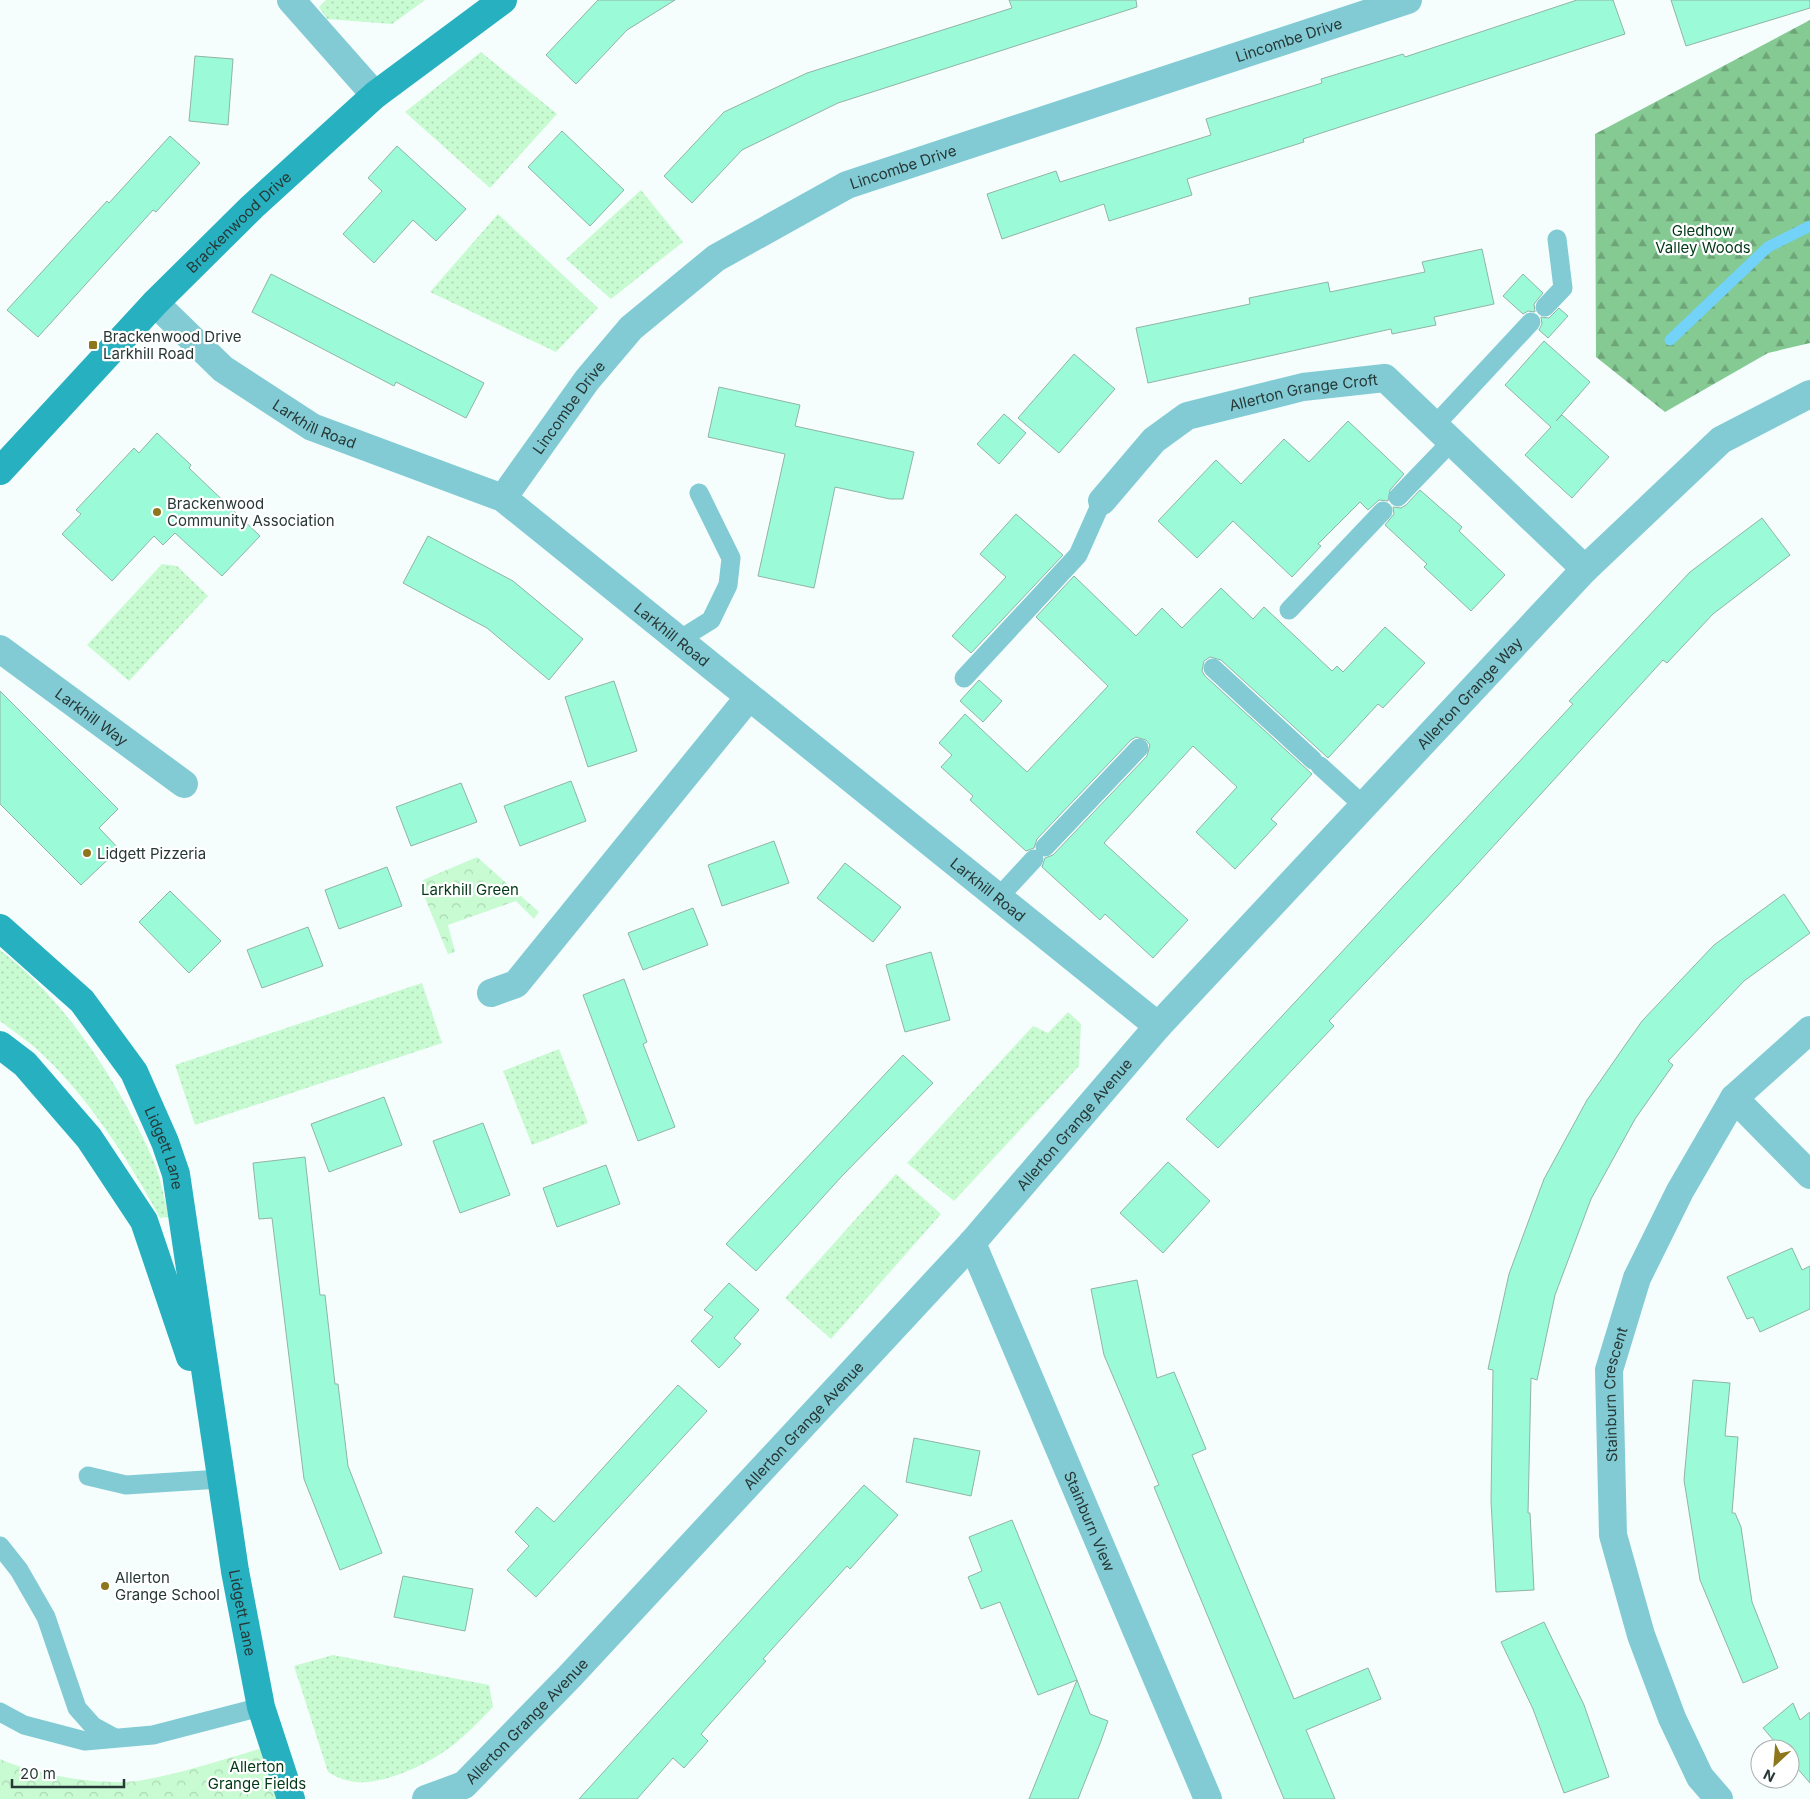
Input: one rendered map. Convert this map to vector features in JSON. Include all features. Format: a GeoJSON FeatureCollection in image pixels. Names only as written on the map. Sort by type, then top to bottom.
{"type":"FeatureCollection","features":[{"type":"Feature","properties":{"kind":"street"},"geometry":{"type":"LineString","coordinates":[[291,0],[375,94]]}},
{"type":"Feature","properties":{"kind":"street","name":"Brackenwood Drive"},"geometry":{"type":"LineString","coordinates":[[4,459],[155,303],[252,207],[375,94],[503,0]]}},
{"type":"Feature","properties":{"kind":"street","name":"Lincombe Drive"},"geometry":{"type":"LineString","coordinates":[[503,498],[587,380],[631,328],[716,258],[839,190],[865,179],[1408,0]]}},
{"type":"Feature","properties":{"kind":"street","name":"Larkhill Road"},"geometry":{"type":"LineString","coordinates":[[155,303],[223,369],[312,427],[503,498],[1158,1026]]}},
{"type":"Feature","properties":{"kind":"street","name":"Allerton Grange Croft"},"geometry":{"type":"LineString","coordinates":[[1102,501],[1154,440],[1187,416],[1303,387],[1386,378],[1585,570]]}},
{"type":"Feature","properties":{"kind":"street","name":"Allerton Grange Way"},"geometry":{"type":"LineString","coordinates":[[1158,1026],[1585,570],[1721,440],[1810,394]]}},
{"type":"Feature","properties":{"kind":"street","name":"Larkhill Way"},"geometry":{"type":"LineString","coordinates":[[0,649],[184,784]]}},
{"type":"Feature","properties":{"kind":"street"},"geometry":{"type":"LineString","coordinates":[[491,993],[516,984],[749,697]]}},
{"type":"Feature","properties":{"kind":"street","name":"Lidgett Lane"},"geometry":{"type":"LineString","coordinates":[[0,928],[82,1001],[134,1072],[165,1142],[176,1174],[220,1479],[261,1707],[291,1799]]}},
{"type":"Feature","properties":{"kind":"street","name":"Allerton Grange Avenue"},"geometry":{"type":"LineString","coordinates":[[426,1799],[464,1785],[571,1676],[972,1243],[1158,1026]]}},
{"type":"Feature","properties":{"kind":"street","name":"Stainburn Crescent"},"geometry":{"type":"LineString","coordinates":[[1719,1799],[1699,1788],[1641,1635],[1613,1535],[1609,1370],[1637,1278],[1680,1191],[1734,1098],[1810,1030]]}},
{"type":"Feature","properties":{"kind":"street","name":"Lidgett Lane"},"geometry":{"type":"LineString","coordinates":[[0,1045],[25,1064],[89,1138],[144,1221],[213,1423]]}},
{"type":"Feature","properties":{"kind":"street"},"geometry":{"type":"LineString","coordinates":[[1734,1098],[1810,1175]]}},
{"type":"Feature","properties":{"kind":"street","name":"Stainburn View"},"geometry":{"type":"LineString","coordinates":[[972,1243],[1208,1799]]}},
{"type":"Feature","properties":{"kind":"lane"},"geometry":{"type":"LineString","coordinates":[[1545,307],[1563,288],[1557,239]]}},
{"type":"Feature","properties":{"kind":"lane"},"geometry":{"type":"LineString","coordinates":[[1398,497],[1444,432],[1531,322]]}},
{"type":"Feature","properties":{"kind":"lane"},"geometry":{"type":"LineString","coordinates":[[679,640],[710,620],[728,585],[731,558],[699,493]]}},
{"type":"Feature","properties":{"kind":"lane"},"geometry":{"type":"LineString","coordinates":[[964,678],[1078,555],[1102,501]]}},
{"type":"Feature","properties":{"kind":"lane"},"geometry":{"type":"LineString","coordinates":[[1290,610],[1384,511]]}},
{"type":"Feature","properties":{"kind":"lane"},"geometry":{"type":"LineString","coordinates":[[1213,668],[1364,806]]}},
{"type":"Feature","properties":{"kind":"lane"},"geometry":{"type":"LineString","coordinates":[[998,898],[1139,748]]}},
{"type":"Feature","properties":{"kind":"lane"},"geometry":{"type":"LineString","coordinates":[[88,1476],[126,1485],[220,1479]]}},
{"type":"Feature","properties":{"kind":"lane"},"geometry":{"type":"LineString","coordinates":[[0,1546],[19,1570],[46,1617],[77,1708],[93,1726],[115,1738]]}},
{"type":"Feature","properties":{"kind":"lane"},"geometry":{"type":"LineString","coordinates":[[0,1712],[24,1725],[85,1741],[153,1734],[261,1707]]}},
{"type":"Feature","properties":{"kind":"green space"},"geometry":{"type":"Polygon","coordinates":[[[326,0],[425,0],[392,24],[327,19],[319,7],[326,0]]]}},
{"type":"Feature","properties":{"kind":"green space","name":"Gledhow Valley Woods"},"geometry":{"type":"Polygon","coordinates":[[[1810,20],[1810,343],[1768,353],[1665,412],[1596,357],[1595,134],[1810,20]]]}},
{"type":"Feature","properties":{"kind":"green space"},"geometry":{"type":"Polygon","coordinates":[[[481,52],[557,114],[490,188],[405,112],[481,52]]]}},
{"type":"Feature","properties":{"kind":"green space"},"geometry":{"type":"Polygon","coordinates":[[[641,190],[683,242],[611,299],[566,259],[641,190]]]}},
{"type":"Feature","properties":{"kind":"green space"},"geometry":{"type":"Polygon","coordinates":[[[498,214],[598,308],[556,352],[430,292],[498,214]]]}},
{"type":"Feature","properties":{"kind":"green space"},"geometry":{"type":"Polygon","coordinates":[[[162,564],[177,566],[208,596],[129,681],[87,645],[162,564]]]}},
{"type":"Feature","properties":{"kind":"green space","name":"Larkhill Green"},"geometry":{"type":"Polygon","coordinates":[[[477,857],[539,912],[534,919],[516,901],[448,925],[455,952],[448,954],[420,886],[423,880],[477,857]]]}},
{"type":"Feature","properties":{"kind":"green space"},"geometry":{"type":"Polygon","coordinates":[[[0,950],[24,970],[69,1019],[108,1075],[141,1133],[154,1162],[169,1217],[160,1218],[136,1175],[107,1131],[59,1071],[27,1041],[0,1021],[0,950]]]}},
{"type":"Feature","properties":{"kind":"green space"},"geometry":{"type":"Polygon","coordinates":[[[422,983],[442,1043],[195,1125],[175,1065],[422,983]]]}},
{"type":"Feature","properties":{"kind":"green space"},"geometry":{"type":"Polygon","coordinates":[[[1068,1012],[1081,1024],[1079,1066],[954,1201],[907,1163],[1033,1026],[1048,1033],[1068,1012]]]}},
{"type":"Feature","properties":{"kind":"green space"},"geometry":{"type":"Polygon","coordinates":[[[559,1049],[588,1123],[532,1145],[503,1071],[559,1049]]]}},
{"type":"Feature","properties":{"kind":"green space"},"geometry":{"type":"Polygon","coordinates":[[[896,1174],[941,1214],[831,1339],[785,1298],[896,1174]]]}},
{"type":"Feature","properties":{"kind":"green space"},"geometry":{"type":"Polygon","coordinates":[[[333,1655],[489,1685],[493,1707],[450,1748],[411,1770],[382,1780],[369,1782],[342,1779],[328,1772],[294,1666],[333,1655]]]}},
{"type":"Feature","properties":{"kind":"green space","name":"Allerton Grange Fields"},"geometry":{"type":"Polygon","coordinates":[[[273,1745],[291,1799],[0,1799],[0,1759],[51,1775],[91,1781],[128,1782],[176,1773],[273,1745]]]}},
{"type":"Feature","properties":{"kind":"building"},"geometry":{"type":"Polygon","coordinates":[[[598,0],[675,0],[627,30],[576,84],[546,55],[598,0]]]}},
{"type":"Feature","properties":{"kind":"building"},"geometry":{"type":"Polygon","coordinates":[[[1009,0],[1136,0],[1137,7],[838,103],[742,150],[692,203],[664,176],[724,112],[807,73],[1012,8],[1009,0]]]}},
{"type":"Feature","properties":{"kind":"building"},"geometry":{"type":"Polygon","coordinates":[[[1577,0],[1613,0],[1625,34],[1303,139],[1304,142],[1187,179],[1192,195],[1109,221],[1104,204],[1002,239],[987,194],[1056,171],[1060,182],[1211,135],[1206,119],[1322,83],[1321,79],[1403,54],[1405,57],[1577,0]]]}},
{"type":"Feature","properties":{"kind":"building"},"geometry":{"type":"Polygon","coordinates":[[[1671,0],[1810,0],[1810,8],[1686,46],[1671,0]]]}},
{"type":"Feature","properties":{"kind":"building"},"geometry":{"type":"Polygon","coordinates":[[[195,56],[233,59],[228,125],[189,121],[195,56]]]}},
{"type":"Feature","properties":{"kind":"building"},"geometry":{"type":"Polygon","coordinates":[[[562,131],[624,190],[590,226],[528,167],[562,131]]]}},
{"type":"Feature","properties":{"kind":"building"},"geometry":{"type":"Polygon","coordinates":[[[170,136],[200,163],[156,212],[153,210],[38,337],[7,310],[107,201],[109,203],[170,136]]]}},
{"type":"Feature","properties":{"kind":"building"},"geometry":{"type":"Polygon","coordinates":[[[397,146],[466,209],[436,241],[413,220],[374,263],[343,234],[382,191],[368,178],[397,146]]]}},
{"type":"Feature","properties":{"kind":"building"},"geometry":{"type":"Polygon","coordinates":[[[1482,249],[1494,304],[1434,317],[1436,325],[1392,334],[1391,329],[1148,383],[1136,328],[1250,304],[1249,298],[1328,282],[1330,292],[1425,272],[1422,262],[1482,249]]]}},
{"type":"Feature","properties":{"kind":"building"},"geometry":{"type":"Polygon","coordinates":[[[271,274],[484,383],[466,418],[396,382],[394,386],[252,312],[271,274]]]}},
{"type":"Feature","properties":{"kind":"building"},"geometry":{"type":"Polygon","coordinates":[[[1523,274],[1543,293],[1534,304],[1535,312],[1528,311],[1523,314],[1503,296],[1523,274]]]}},
{"type":"Feature","properties":{"kind":"building"},"geometry":{"type":"Polygon","coordinates":[[[1559,308],[1568,316],[1548,338],[1539,330],[1542,324],[1541,317],[1549,318],[1559,308]]]}},
{"type":"Feature","properties":{"kind":"building"},"geometry":{"type":"Polygon","coordinates":[[[1544,341],[1590,382],[1556,421],[1562,415],[1609,457],[1572,498],[1525,455],[1551,427],[1505,385],[1544,341]]]}},
{"type":"Feature","properties":{"kind":"building"},"geometry":{"type":"Polygon","coordinates":[[[1074,354],[1115,389],[1059,453],[1018,418],[1074,354]]]}},
{"type":"Feature","properties":{"kind":"building"},"geometry":{"type":"Polygon","coordinates":[[[719,387],[800,405],[795,426],[914,452],[903,499],[890,499],[835,487],[814,588],[758,576],[785,454],[708,437],[719,387]]]}},
{"type":"Feature","properties":{"kind":"building"},"geometry":{"type":"Polygon","coordinates":[[[1004,414],[1026,433],[999,464],[977,444],[1004,414]]]}},
{"type":"Feature","properties":{"kind":"building"},"geometry":{"type":"Polygon","coordinates":[[[1348,421],[1404,474],[1390,490],[1388,501],[1379,500],[1368,510],[1360,502],[1318,544],[1321,546],[1292,577],[1233,521],[1197,558],[1158,521],[1216,460],[1241,484],[1284,439],[1309,462],[1348,421]]]}},
{"type":"Feature","properties":{"kind":"building","name":"Brackenwood Community Association"},"geometry":{"type":"Polygon","coordinates":[[[157,433],[191,465],[189,468],[260,536],[222,576],[175,533],[163,545],[154,536],[112,581],[62,534],[81,514],[76,510],[134,448],[139,453],[157,433]]]}},
{"type":"Feature","properties":{"kind":"building"},"geometry":{"type":"Polygon","coordinates":[[[1420,490],[1462,527],[1459,531],[1505,575],[1471,611],[1424,567],[1427,564],[1385,525],[1394,514],[1393,507],[1401,508],[1406,505],[1420,490]]]}},
{"type":"Feature","properties":{"kind":"building"},"geometry":{"type":"Polygon","coordinates":[[[1016,514],[1063,555],[971,653],[952,636],[1006,577],[980,554],[1016,514]]]}},
{"type":"Feature","properties":{"kind":"building"},"geometry":{"type":"Polygon","coordinates":[[[1762,518],[1790,555],[1713,614],[1667,663],[1663,660],[1457,886],[1329,1021],[1334,1026],[1218,1148],[1186,1119],[1573,704],[1569,701],[1690,572],[1762,518]]]}},
{"type":"Feature","properties":{"kind":"building"},"geometry":{"type":"Polygon","coordinates":[[[428,536],[513,581],[583,639],[549,680],[487,628],[403,583],[428,536]]]}},
{"type":"Feature","properties":{"kind":"building"},"geometry":{"type":"Polygon","coordinates":[[[1074,576],[1136,636],[1162,608],[1182,628],[1221,588],[1253,619],[1264,607],[1332,671],[1337,666],[1343,672],[1385,627],[1425,663],[1383,708],[1378,704],[1328,758],[1221,660],[1210,657],[1204,661],[1202,671],[1205,676],[1312,774],[1271,819],[1277,824],[1235,869],[1196,832],[1237,787],[1193,746],[1104,843],[1188,920],[1153,958],[1105,914],[1100,920],[1042,867],[1045,858],[1053,855],[1147,756],[1150,745],[1146,740],[1136,737],[1131,740],[1037,839],[1034,848],[1026,851],[970,800],[973,796],[941,767],[952,755],[939,743],[965,714],[1027,772],[1108,686],[1036,617],[1074,576]]]}},
{"type":"Feature","properties":{"kind":"building"},"geometry":{"type":"Polygon","coordinates":[[[979,680],[1002,701],[983,722],[960,701],[979,680]]]}},
{"type":"Feature","properties":{"kind":"building"},"geometry":{"type":"Polygon","coordinates":[[[614,681],[637,751],[588,767],[565,697],[614,681]]]}},
{"type":"Feature","properties":{"kind":"building"},"geometry":{"type":"Polygon","coordinates":[[[0,691],[118,809],[99,828],[119,849],[81,885],[0,804],[0,691]]]}},
{"type":"Feature","properties":{"kind":"building"},"geometry":{"type":"Polygon","coordinates":[[[571,781],[586,821],[520,846],[504,806],[571,781]]]}},
{"type":"Feature","properties":{"kind":"building"},"geometry":{"type":"Polygon","coordinates":[[[461,783],[477,822],[411,846],[396,807],[461,783]]]}},
{"type":"Feature","properties":{"kind":"building"},"geometry":{"type":"Polygon","coordinates":[[[774,841],[789,883],[722,906],[708,865],[774,841]]]}},
{"type":"Feature","properties":{"kind":"building"},"geometry":{"type":"Polygon","coordinates":[[[845,863],[901,907],[873,942],[817,898],[845,863]]]}},
{"type":"Feature","properties":{"kind":"building"},"geometry":{"type":"Polygon","coordinates":[[[387,867],[402,906],[339,929],[325,890],[387,867]]]}},
{"type":"Feature","properties":{"kind":"building"},"geometry":{"type":"Polygon","coordinates":[[[170,891],[221,941],[189,973],[139,922],[170,891]]]}},
{"type":"Feature","properties":{"kind":"building"},"geometry":{"type":"Polygon","coordinates":[[[1784,894],[1810,933],[1744,981],[1668,1061],[1673,1065],[1635,1119],[1591,1199],[1555,1295],[1537,1380],[1531,1378],[1528,1513],[1530,1513],[1534,1590],[1496,1592],[1491,1501],[1493,1370],[1488,1369],[1509,1274],[1544,1179],[1587,1100],[1642,1021],[1714,945],[1784,894]]]}},
{"type":"Feature","properties":{"kind":"building"},"geometry":{"type":"Polygon","coordinates":[[[693,908],[708,945],[643,970],[628,933],[693,908]]]}},
{"type":"Feature","properties":{"kind":"building"},"geometry":{"type":"Polygon","coordinates":[[[308,927],[323,966],[262,988],[247,950],[308,927]]]}},
{"type":"Feature","properties":{"kind":"building"},"geometry":{"type":"Polygon","coordinates":[[[931,952],[950,1020],[905,1032],[886,965],[931,952]]]}},
{"type":"Feature","properties":{"kind":"building"},"geometry":{"type":"Polygon","coordinates":[[[624,979],[647,1042],[643,1044],[675,1127],[638,1141],[583,995],[624,979]]]}},
{"type":"Feature","properties":{"kind":"building"},"geometry":{"type":"Polygon","coordinates":[[[903,1055],[933,1083],[842,1176],[756,1271],[726,1244],[903,1055]]]}},
{"type":"Feature","properties":{"kind":"building"},"geometry":{"type":"Polygon","coordinates":[[[384,1097],[402,1145],[329,1172],[311,1124],[384,1097]]]}},
{"type":"Feature","properties":{"kind":"building"},"geometry":{"type":"Polygon","coordinates":[[[483,1123],[510,1195],[460,1213],[433,1141],[483,1123]]]}},
{"type":"Feature","properties":{"kind":"building"},"geometry":{"type":"Polygon","coordinates":[[[305,1157],[320,1295],[325,1295],[335,1384],[338,1384],[348,1466],[382,1553],[340,1570],[304,1479],[272,1218],[259,1219],[253,1163],[305,1157]]]}},
{"type":"Feature","properties":{"kind":"building"},"geometry":{"type":"Polygon","coordinates":[[[1168,1162],[1210,1201],[1163,1253],[1120,1213],[1168,1162]]]}},
{"type":"Feature","properties":{"kind":"building"},"geometry":{"type":"Polygon","coordinates":[[[606,1165],[620,1204],[557,1227],[543,1188],[606,1165]]]}},
{"type":"Feature","properties":{"kind":"building"},"geometry":{"type":"Polygon","coordinates":[[[1792,1248],[1802,1270],[1810,1266],[1810,1309],[1760,1332],[1753,1317],[1747,1319],[1727,1277],[1792,1248]]]}},
{"type":"Feature","properties":{"kind":"building"},"geometry":{"type":"Polygon","coordinates":[[[1137,1280],[1157,1378],[1174,1372],[1206,1449],[1192,1455],[1294,1699],[1368,1668],[1381,1699],[1306,1730],[1335,1799],[1284,1799],[1154,1487],[1159,1485],[1104,1355],[1091,1289],[1137,1280]]]}},
{"type":"Feature","properties":{"kind":"building"},"geometry":{"type":"Polygon","coordinates":[[[729,1283],[759,1310],[734,1338],[741,1344],[719,1368],[691,1341],[713,1317],[704,1310],[729,1283]]]}},
{"type":"Feature","properties":{"kind":"building"},"geometry":{"type":"Polygon","coordinates":[[[1693,1380],[1730,1383],[1725,1436],[1738,1437],[1732,1513],[1735,1513],[1741,1527],[1752,1602],[1778,1668],[1743,1683],[1700,1580],[1684,1480],[1693,1380]]]}},
{"type":"Feature","properties":{"kind":"building"},"geometry":{"type":"Polygon","coordinates":[[[678,1385],[707,1411],[536,1597],[507,1570],[529,1546],[515,1532],[537,1507],[554,1522],[678,1385]]]}},
{"type":"Feature","properties":{"kind":"building"},"geometry":{"type":"Polygon","coordinates":[[[914,1438],[980,1451],[971,1496],[906,1482],[914,1438]]]}},
{"type":"Feature","properties":{"kind":"building"},"geometry":{"type":"Polygon","coordinates":[[[864,1485],[898,1515],[850,1569],[847,1566],[763,1659],[766,1661],[701,1734],[708,1741],[684,1768],[673,1758],[637,1799],[579,1799],[864,1485]]]}},
{"type":"Feature","properties":{"kind":"building"},"geometry":{"type":"Polygon","coordinates":[[[1012,1520],[1077,1680],[1038,1695],[1000,1602],[981,1609],[968,1577],[982,1571],[969,1537],[1012,1520]]]}},
{"type":"Feature","properties":{"kind":"building"},"geometry":{"type":"Polygon","coordinates":[[[403,1576],[473,1589],[465,1631],[394,1617],[403,1576]]]}},
{"type":"Feature","properties":{"kind":"building"},"geometry":{"type":"Polygon","coordinates":[[[1544,1622],[1584,1705],[1609,1777],[1564,1793],[1533,1709],[1501,1642],[1544,1622]]]}},
{"type":"Feature","properties":{"kind":"building"},"geometry":{"type":"Polygon","coordinates":[[[1077,1680],[1090,1714],[1108,1721],[1078,1799],[1029,1799],[1077,1680]]]}},
{"type":"Feature","properties":{"kind":"building"},"geometry":{"type":"Polygon","coordinates":[[[1793,1703],[1800,1720],[1810,1712],[1810,1783],[1800,1772],[1800,1739],[1772,1739],[1763,1728],[1793,1703]]]}},
{"type":"Feature","properties":{"kind":"waterway"},"geometry":{"type":"LineString","coordinates":[[1670,340],[1768,247],[1810,226]]}},
{"type":"Feature","properties":{"kind":"place","name":"Brackenwood Drive Larkhill Road"},"geometry":{"type":"Point","coordinates":[93,345]}},
{"type":"Feature","properties":{"kind":"place","name":"Brackenwood Community Association"},"geometry":{"type":"Point","coordinates":[157,512]}},
{"type":"Feature","properties":{"kind":"place","name":"Lidgett Pizzeria"},"geometry":{"type":"Point","coordinates":[87,853]}},
{"type":"Feature","properties":{"kind":"place","name":"Allerton Grange School"},"geometry":{"type":"Point","coordinates":[105,1586]}}]}
